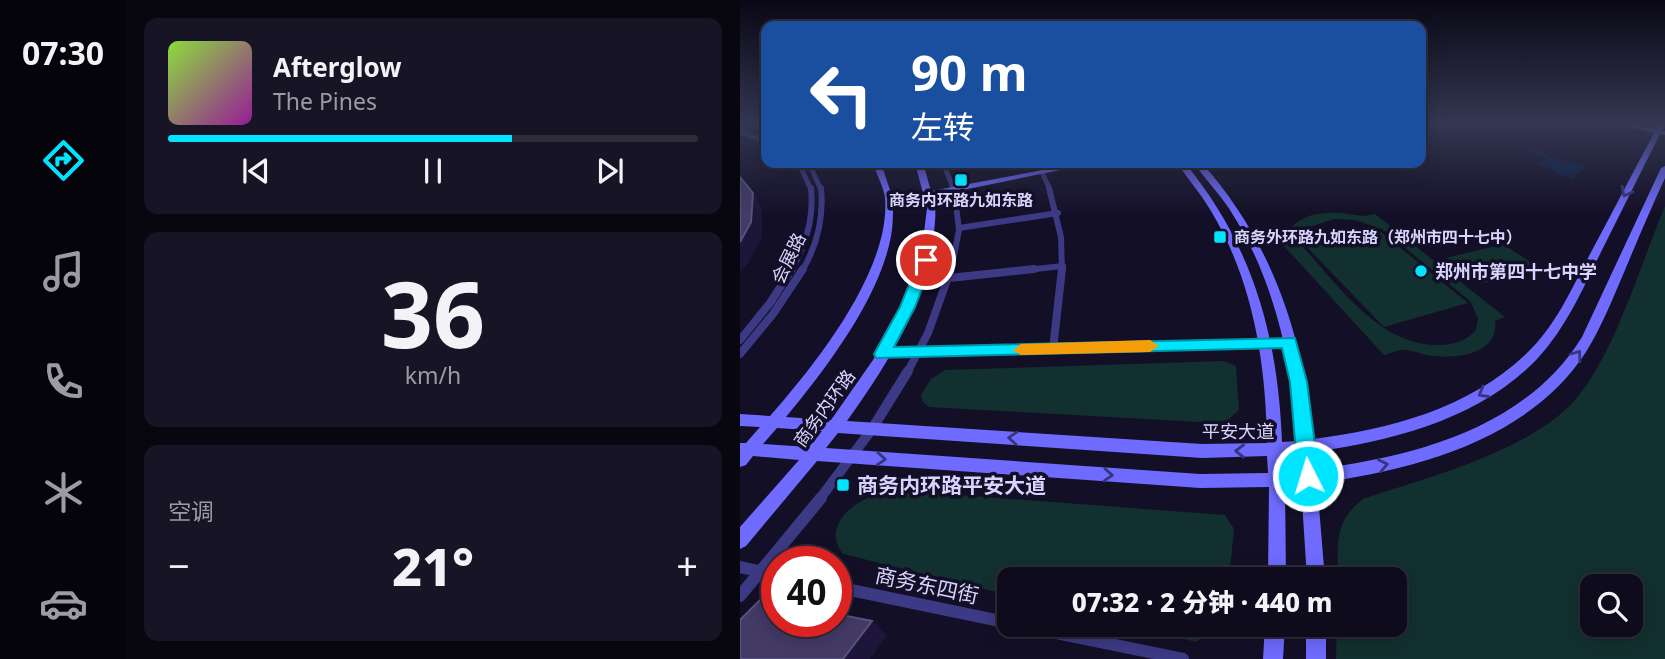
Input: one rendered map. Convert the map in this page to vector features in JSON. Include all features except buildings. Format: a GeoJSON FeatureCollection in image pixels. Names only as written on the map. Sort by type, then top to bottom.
{"type":"FeatureCollection","features":[{"type":"Feature","properties":{"kind":"main road","name":"平安大道"},"geometry":{"type":"LineString","coordinates":[[740,420],[1202,450],[1275,450],[1372,436],[1452,409],[1483,394],[1533,357],[1563,317],[1647,155]]}},
{"type":"Feature","properties":{"kind":"main road","name":"商务内环路"},"geometry":{"type":"LineString","coordinates":[[743,452],[773,422],[825,355],[863,296],[884,250],[889,222],[889,200],[880,168]]}},
{"type":"Feature","properties":{"kind":"main road","name":"商务内环路"},"geometry":{"type":"LineString","coordinates":[[740,540],[834,426],[882,354],[908,307],[926,260],[933,229],[930,192],[921,168]]}},
{"type":"Feature","properties":{"kind":"main road"},"geometry":{"type":"LineString","coordinates":[[889,200],[1040,168]]}},
{"type":"Feature","properties":{"kind":"main road"},"geometry":{"type":"LineString","coordinates":[[1185,168],[1205,192],[1228,230],[1243,267],[1264,343],[1271,381],[1279,510],[1277,567]]}},
{"type":"Feature","properties":{"kind":"main road"},"geometry":{"type":"LineString","coordinates":[[1202,168],[1221,190],[1246,228],[1264,265],[1289,342],[1298,382],[1314,513],[1316,567]]}},
{"type":"Feature","properties":{"kind":"main road"},"geometry":{"type":"LineString","coordinates":[[743,452],[813,454],[1200,481],[1309,479],[1390,464],[1478,433],[1538,396],[1563,373],[1586,342],[1665,168]]}},
{"type":"Feature","properties":{"kind":"main road"},"geometry":{"type":"LineString","coordinates":[[1273,659],[1274,637]]}},
{"type":"Feature","properties":{"kind":"main road"},"geometry":{"type":"LineString","coordinates":[[1316,637],[1316,659]]}},
{"type":"Feature","properties":{"kind":"street","name":"会展路"},"geometry":{"type":"LineString","coordinates":[[740,340],[785,283],[810,227],[814,193],[802,168]]}},
{"type":"Feature","properties":{"kind":"street","name":"会展路"},"geometry":{"type":"LineString","coordinates":[[740,354],[783,302],[815,243],[824,209],[824,191],[812,168]]}},
{"type":"Feature","properties":{"kind":"street"},"geometry":{"type":"LineString","coordinates":[[781,546],[871,429],[916,353],[939,305],[949,278],[959,228],[954,188],[945,168]]}},
{"type":"Feature","properties":{"kind":"street"},"geometry":{"type":"LineString","coordinates":[[1040,168],[1058,213],[1063,266],[1053,349]]}},
{"type":"Feature","properties":{"kind":"street"},"geometry":{"type":"LineString","coordinates":[[959,228],[1058,213]]}},
{"type":"Feature","properties":{"kind":"street"},"geometry":{"type":"LineString","coordinates":[[949,278],[1063,266]]}},
{"type":"Feature","properties":{"kind":"street"},"geometry":{"type":"LineString","coordinates":[[882,354],[1289,342]]}},
{"type":"Feature","properties":{"kind":"street"},"geometry":{"type":"LineString","coordinates":[[740,567],[761,572],[740,596]]}},
{"type":"Feature","properties":{"kind":"street","name":"商务东四街"},"geometry":{"type":"LineString","coordinates":[[852,590],[997,620]]}},
{"type":"Feature","properties":{"kind":"street"},"geometry":{"type":"LineString","coordinates":[[1076,637],[1183,659]]}},
{"type":"Feature","properties":{"kind":"green space"},"geometry":{"type":"Polygon","coordinates":[[[1665,206],[1665,659],[1336,659],[1337,637],[1407,637],[1407,567],[1338,567],[1339,535],[1346,516],[1363,499],[1476,461],[1532,434],[1556,418],[1575,400],[1589,381],[1603,358],[1665,206]]]}},
{"type":"Feature","properties":{"kind":"green space"},"geometry":{"type":"Polygon","coordinates":[[[1335,213],[1364,216],[1375,214],[1505,317],[1495,321],[1495,332],[1491,341],[1465,355],[1433,356],[1403,350],[1384,355],[1274,235],[1308,216],[1335,213]],[[1334,219],[1307,228],[1301,238],[1302,246],[1363,312],[1400,337],[1420,343],[1452,344],[1465,339],[1476,330],[1478,318],[1470,301],[1382,229],[1355,220],[1334,219]]]}},
{"type":"Feature","properties":{"kind":"green space"},"geometry":{"type":"Polygon","coordinates":[[[1376,228],[1468,303],[1384,327],[1304,244],[1376,228]]]}},
{"type":"Feature","properties":{"kind":"green space"},"geometry":{"type":"Polygon","coordinates":[[[1503,244],[1539,268],[1480,284],[1446,258],[1503,244]]]}},
{"type":"Feature","properties":{"kind":"green space"},"geometry":{"type":"Polygon","coordinates":[[[1223,361],[1236,366],[1239,410],[1229,419],[1218,423],[929,407],[922,401],[921,395],[931,379],[945,370],[1223,361]]]}},
{"type":"Feature","properties":{"kind":"green space"},"geometry":{"type":"Polygon","coordinates":[[[893,490],[1225,515],[1234,529],[1230,567],[997,567],[997,592],[852,556],[852,546],[839,546],[836,531],[840,520],[858,503],[893,490]]]}},
{"type":"Feature","properties":{"kind":"green space"},"geometry":{"type":"Polygon","coordinates":[[[1176,637],[1204,637],[1196,642],[1176,637]]]}},
{"type":"Feature","properties":{"kind":"water"},"geometry":{"type":"Polygon","coordinates":[[[1538,155],[1586,165],[1572,180],[1537,163],[1548,160],[1538,155]]]}},
{"type":"Feature","properties":{"kind":"slow traffic"},"geometry":{"type":"LineString","coordinates":[[1021,350],[1150,346]]}},
{"type":"Feature","properties":{"kind":"place","name":"商务内环路九如东路"},"geometry":{"type":"Point","coordinates":[961,180]}},
{"type":"Feature","properties":{"kind":"place","name":"商务外环路九如东路（郑州市四十七中）"},"geometry":{"type":"Point","coordinates":[1220,237]}},
{"type":"Feature","properties":{"kind":"place","name":"郑州市第四十七中学"},"geometry":{"type":"Point","coordinates":[1421,271]}},
{"type":"Feature","properties":{"kind":"place","name":"商务内环路平安大道"},"geometry":{"type":"Point","coordinates":[843,485]}},
{"type":"Feature","properties":{"kind":"route"},"geometry":{"type":"LineString","coordinates":[[926,260],[908,307],[882,354],[1289,342],[1304,418],[1308,476]]}}]}
